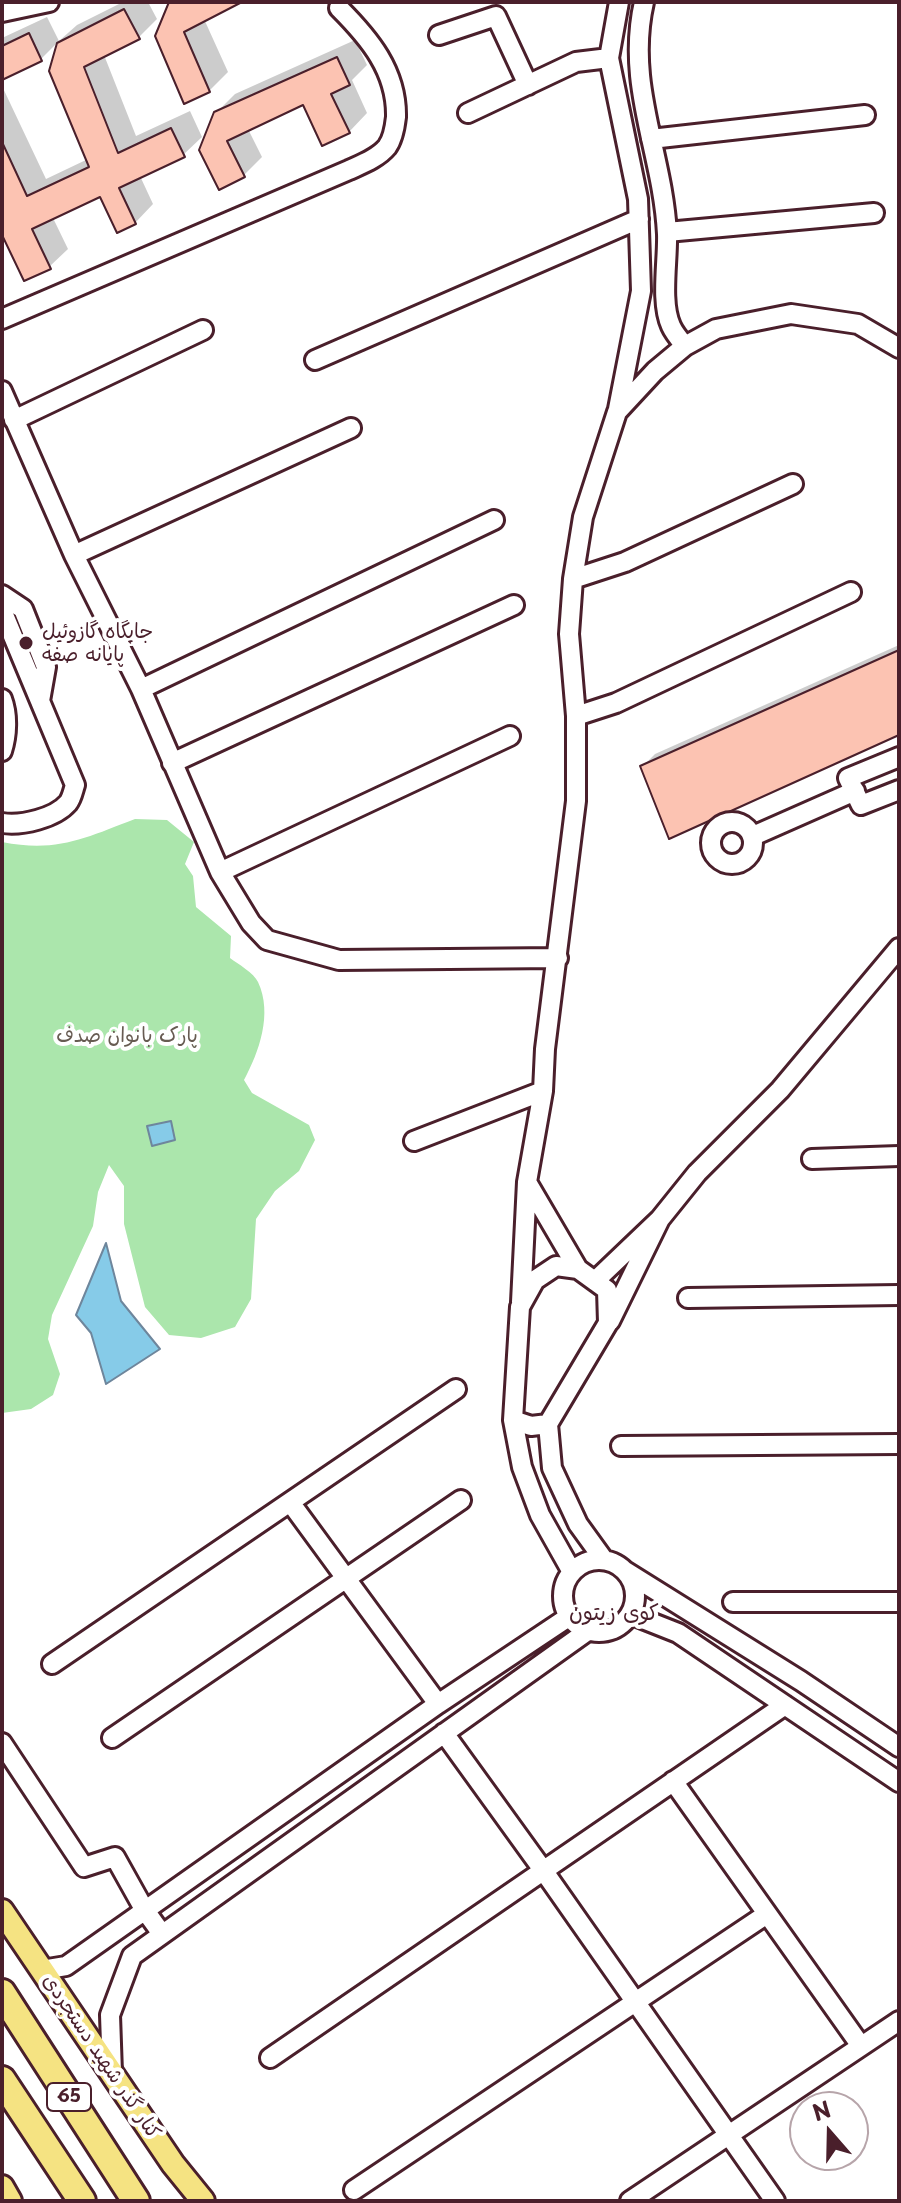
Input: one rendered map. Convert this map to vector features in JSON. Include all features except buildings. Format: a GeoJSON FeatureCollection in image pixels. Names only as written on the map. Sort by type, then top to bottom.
{"type":"FeatureCollection","features":[{"type":"Feature","properties":{"kind":"highway","name":"65"},"geometry":{"type":"LineString","coordinates":[[2,1993],[136,2201]]}},
{"type":"Feature","properties":{"kind":"highway","name":"65"},"geometry":{"type":"LineString","coordinates":[[2,2080],[82,2201]]}},
{"type":"Feature","properties":{"kind":"main road","name":"کنار گذر شهید دستجردی"},"geometry":{"type":"LineString","coordinates":[[2,1911],[173,2164],[203,2201]]}},
{"type":"Feature","properties":{"kind":"main road"},"geometry":{"type":"LineString","coordinates":[[173,2164],[181,2201]]}},
{"type":"Feature","properties":{"kind":"main road"},"geometry":{"type":"LineString","coordinates":[[2,2187],[10,2201]]}},
{"type":"Feature","properties":{"kind":"street"},"geometry":{"type":"LineString","coordinates":[[2,12],[49,2]]}},
{"type":"Feature","properties":{"kind":"street"},"geometry":{"type":"LineString","coordinates":[[572,1572],[540,1515],[522,1467],[513,1420],[527,1182],[543,1091],[545,1049],[576,801],[576,716],[569,634],[573,579],[583,517],[617,412],[641,291],[638,199],[609,58],[619,2]]}},
{"type":"Feature","properties":{"kind":"street"},"geometry":{"type":"LineString","coordinates":[[644,2],[638,29],[638,76],[667,232],[666,294],[670,325],[685,346]]}},
{"type":"Feature","properties":{"kind":"street"},"geometry":{"type":"LineString","coordinates":[[4,312],[349,170],[388,146],[395,126],[393,85],[385,65],[371,44],[339,8]]}},
{"type":"Feature","properties":{"kind":"street"},"geometry":{"type":"LineString","coordinates":[[439,35],[496,16],[528,85]]}},
{"type":"Feature","properties":{"kind":"street"},"geometry":{"type":"LineString","coordinates":[[468,113],[576,62],[609,58]]}},
{"type":"Feature","properties":{"kind":"street"},"geometry":{"type":"LineString","coordinates":[[651,139],[865,115]]}},
{"type":"Feature","properties":{"kind":"street"},"geometry":{"type":"LineString","coordinates":[[667,232],[874,213]]}},
{"type":"Feature","properties":{"kind":"street"},"geometry":{"type":"LineString","coordinates":[[315,360],[639,219]]}},
{"type":"Feature","properties":{"kind":"street"},"geometry":{"type":"LineString","coordinates":[[617,412],[655,371],[685,346],[716,329],[791,314],[858,324],[899,348]]}},
{"type":"Feature","properties":{"kind":"street"},"geometry":{"type":"LineString","coordinates":[[14,420],[203,330]]}},
{"type":"Feature","properties":{"kind":"street"},"geometry":{"type":"LineString","coordinates":[[2,391],[74,555],[141,689],[220,872],[251,923],[267,940],[339,960],[558,958]]}},
{"type":"Feature","properties":{"kind":"street"},"geometry":{"type":"LineString","coordinates":[[74,555],[351,428]]}},
{"type":"Feature","properties":{"kind":"street"},"geometry":{"type":"LineString","coordinates":[[573,579],[625,562],[793,484]]}},
{"type":"Feature","properties":{"kind":"street"},"geometry":{"type":"LineString","coordinates":[[141,689],[494,520]]}},
{"type":"Feature","properties":{"kind":"street"},"geometry":{"type":"LineString","coordinates":[[576,716],[616,703],[851,592]]}},
{"type":"Feature","properties":{"kind":"street"},"geometry":{"type":"LineString","coordinates":[[2,595],[23,609],[46,667],[40,701]]}},
{"type":"Feature","properties":{"kind":"street"},"geometry":{"type":"LineString","coordinates":[[172,763],[514,605]]}},
{"type":"Feature","properties":{"kind":"street"},"geometry":{"type":"LineString","coordinates":[[2,610],[75,785],[71,800],[60,810],[48,816],[2,823]]}},
{"type":"Feature","properties":{"kind":"street"},"geometry":{"type":"LineString","coordinates":[[2,751],[6,739],[3,706]]}},
{"type":"Feature","properties":{"kind":"street"},"geometry":{"type":"LineString","coordinates":[[220,872],[510,736]]}},
{"type":"Feature","properties":{"kind":"street"},"geometry":{"type":"LineString","coordinates":[[899,757],[848,778],[861,805],[899,790]]}},
{"type":"Feature","properties":{"kind":"street"},"geometry":{"type":"LineString","coordinates":[[753,836],[855,791]]}},
{"type":"Feature","properties":{"kind":"street"},"geometry":{"type":"LineString","coordinates":[[595,1281],[660,1219],[697,1173],[780,1090],[899,948]]}},
{"type":"Feature","properties":{"kind":"street"},"geometry":{"type":"LineString","coordinates":[[414,1141],[543,1091]]}},
{"type":"Feature","properties":{"kind":"street"},"geometry":{"type":"LineString","coordinates":[[812,1159],[899,1156]]}},
{"type":"Feature","properties":{"kind":"street"},"geometry":{"type":"LineString","coordinates":[[527,1182],[578,1269],[607,1290],[608,1323]]}},
{"type":"Feature","properties":{"kind":"street"},"geometry":{"type":"LineString","coordinates":[[660,1219],[608,1323],[548,1424],[552,1468],[578,1524],[604,1560],[801,1681],[899,1747]]}},
{"type":"Feature","properties":{"kind":"street"},"geometry":{"type":"LineString","coordinates":[[520,1307],[535,1280],[556,1266],[578,1269]]}},
{"type":"Feature","properties":{"kind":"street"},"geometry":{"type":"LineString","coordinates":[[688,1298],[899,1295]]}},
{"type":"Feature","properties":{"kind":"street"},"geometry":{"type":"LineString","coordinates":[[52,1664],[456,1389]]}},
{"type":"Feature","properties":{"kind":"street"},"geometry":{"type":"LineString","coordinates":[[513,1420],[531,1426],[548,1424]]}},
{"type":"Feature","properties":{"kind":"street"},"geometry":{"type":"LineString","coordinates":[[621,1446],[899,1444]]}},
{"type":"Feature","properties":{"kind":"street"},"geometry":{"type":"LineString","coordinates":[[112,1738],[461,1500]]}},
{"type":"Feature","properties":{"kind":"street"},"geometry":{"type":"LineString","coordinates":[[290,1502],[438,1704]]}},
{"type":"Feature","properties":{"kind":"street"},"geometry":{"type":"LineString","coordinates":[[604,1560],[581,1565],[572,1572],[563,1594],[570,1616],[578,1625],[601,1632],[612,1629],[630,1614],[635,1604],[635,1592],[632,1580],[625,1571]]}},
{"type":"Feature","properties":{"kind":"street"},"geometry":{"type":"LineString","coordinates":[[733,1602],[899,1602]]}},
{"type":"Feature","properties":{"kind":"street"},"geometry":{"type":"LineString","coordinates":[[630,1614],[678,1633],[899,1782]]}},
{"type":"Feature","properties":{"kind":"street"},"geometry":{"type":"LineString","coordinates":[[42,1970],[66,1966],[438,1704],[570,1616]]}},
{"type":"Feature","properties":{"kind":"street"},"geometry":{"type":"LineString","coordinates":[[112,2073],[110,2015],[132,1956],[589,1630]]}},
{"type":"Feature","properties":{"kind":"street"},"geometry":{"type":"LineString","coordinates":[[270,2058],[785,1705]]}},
{"type":"Feature","properties":{"kind":"street"},"geometry":{"type":"LineString","coordinates":[[444,1733],[775,2201]]}},
{"type":"Feature","properties":{"kind":"street"},"geometry":{"type":"LineString","coordinates":[[2,1743],[84,1867],[115,1857],[162,1934]]}},
{"type":"Feature","properties":{"kind":"street"},"geometry":{"type":"LineString","coordinates":[[673,1781],[861,2046]]}},
{"type":"Feature","properties":{"kind":"street"},"geometry":{"type":"LineString","coordinates":[[354,2190],[767,1914]]}},
{"type":"Feature","properties":{"kind":"street"},"geometry":{"type":"LineString","coordinates":[[630,2201],[899,2021]]}},
{"type":"Feature","properties":{"kind":"green space","name":"پارک بانوان صدف"},"geometry":{"type":"Polygon","coordinates":[[[135,819],[167,820],[194,842],[185,864],[193,876],[196,907],[231,936],[230,958],[253,975],[262,994],[262,1032],[244,1080],[252,1093],[309,1125],[315,1140],[299,1171],[275,1191],[256,1219],[251,1299],[235,1327],[201,1338],[169,1335],[145,1307],[124,1224],[124,1186],[109,1165],[98,1192],[93,1226],[52,1315],[48,1339],[60,1374],[53,1395],[31,1409],[2,1413],[2,842],[55,845],[85,838],[135,819]]]}},
{"type":"Feature","properties":{"kind":"water"},"geometry":{"type":"Polygon","coordinates":[[[171,1121],[175,1140],[152,1146],[147,1126],[171,1121]]]}},
{"type":"Feature","properties":{"kind":"water"},"geometry":{"type":"Polygon","coordinates":[[[106,1243],[121,1301],[160,1349],[106,1384],[91,1333],[76,1315],[106,1243]]]}},
{"type":"Feature","properties":{"kind":"place","name":"جایگاه گازوئیل پایانه صفه"},"geometry":{"type":"Point","coordinates":[26,643]}},
{"type":"Feature","properties":{"kind":"district","name":"کوی زیتون"},"geometry":{"type":"Point","coordinates":[614,1614]}}]}
